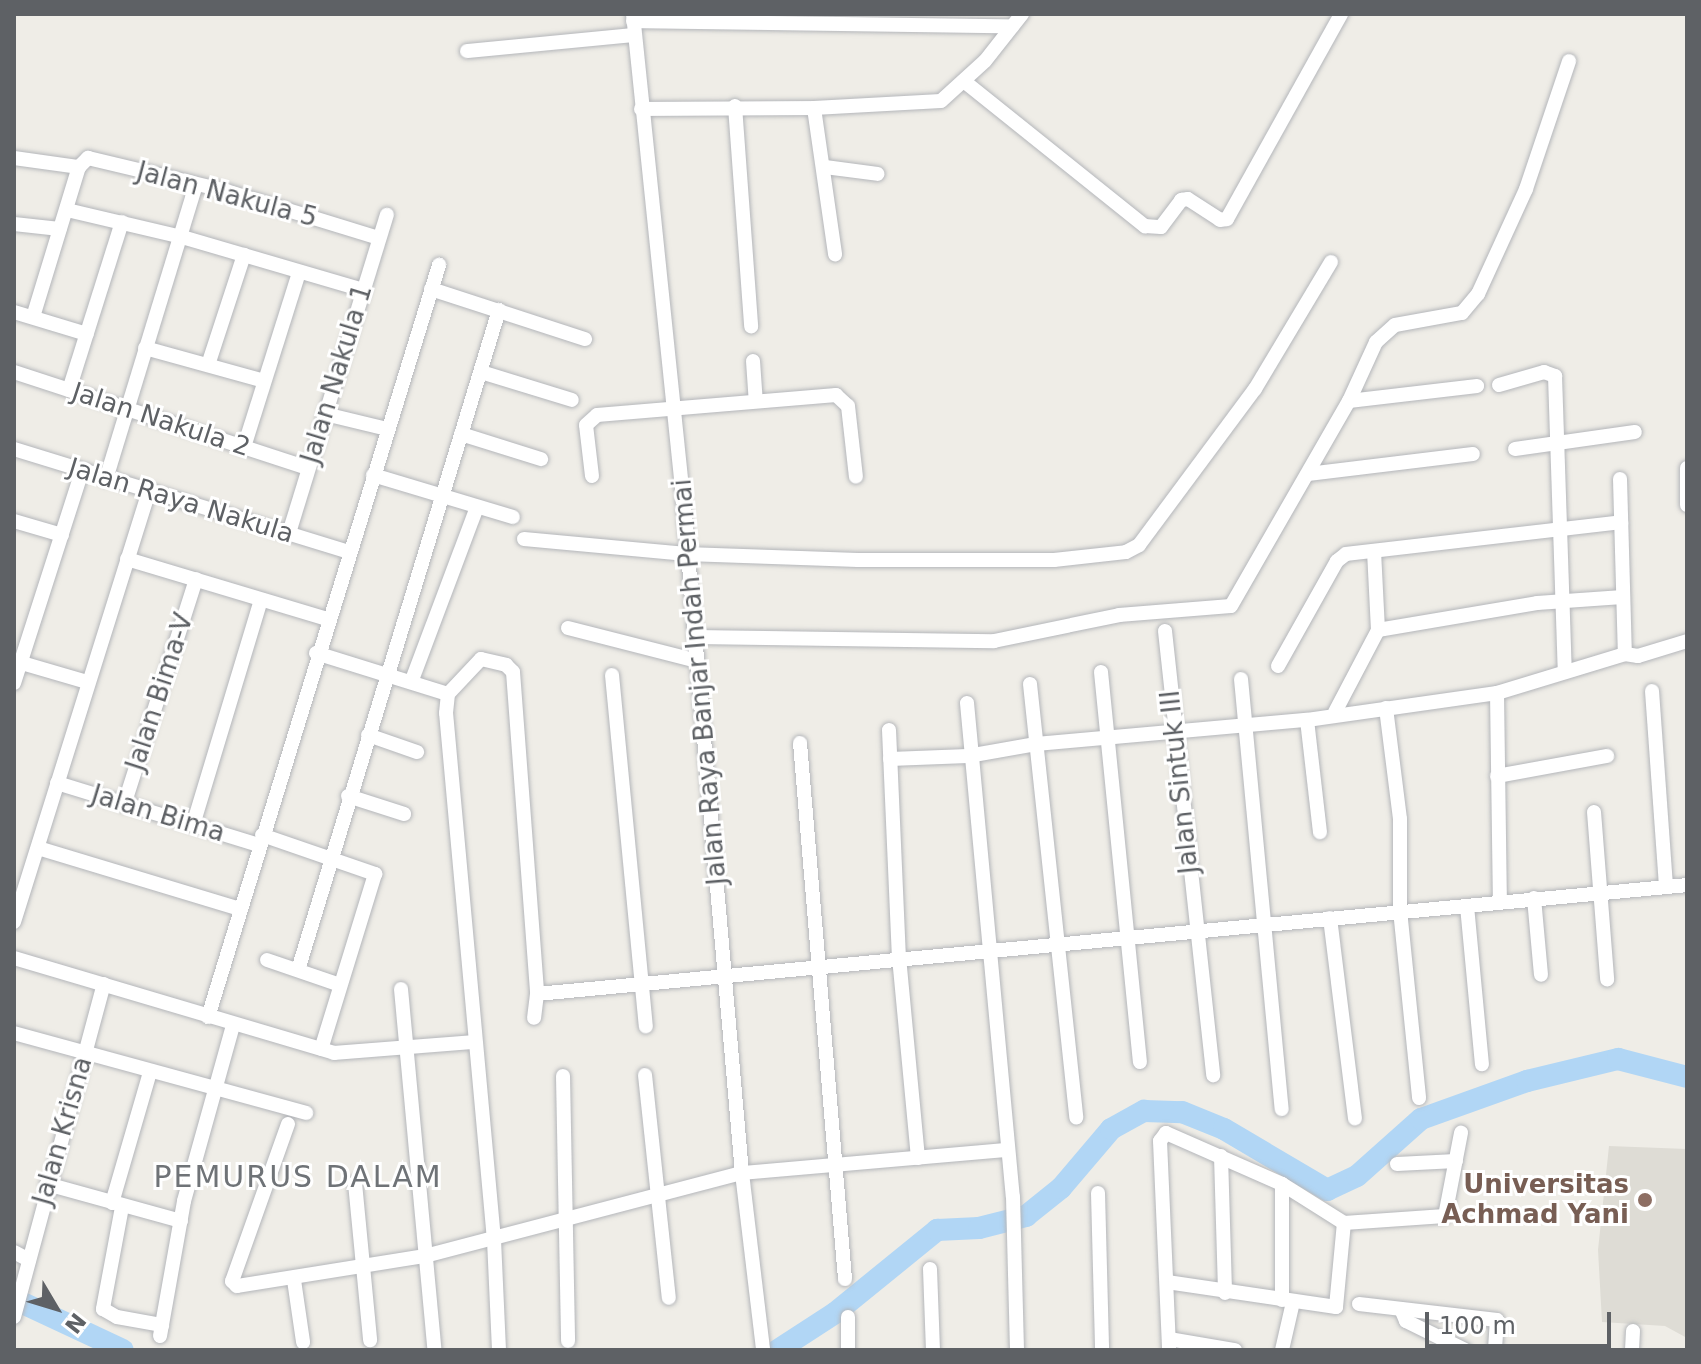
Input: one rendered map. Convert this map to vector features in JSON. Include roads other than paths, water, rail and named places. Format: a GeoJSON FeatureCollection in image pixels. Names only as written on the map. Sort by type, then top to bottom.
{"type":"FeatureCollection","features":[{"type":"Feature","properties":{"kind":"street"},"geometry":{"type":"LineString","coordinates":[[641,109],[735,106],[814,108],[933,103],[950,97],[965,82],[1022,14]]}},
{"type":"Feature","properties":{"kind":"street"},"geometry":{"type":"LineString","coordinates":[[965,82],[1145,226],[1161,227],[1181,200],[1188,199],[1227,219],[1341,14]]}},
{"type":"Feature","properties":{"kind":"street"},"geometry":{"type":"LineString","coordinates":[[467,51],[633,24],[858,18],[939,19],[1012,26]]}},
{"type":"Feature","properties":{"kind":"street","name":"Jalan Raya Banjar Indah Permai"},"geometry":{"type":"LineString","coordinates":[[633,24],[727,974],[742,1173],[763,1346]]}},
{"type":"Feature","properties":{"kind":"street"},"geometry":{"type":"LineString","coordinates":[[695,637],[994,641],[1119,615],[1222,608],[1237,599],[1386,331],[1395,325],[1462,313],[1478,294],[1526,189],[1569,61]]}},
{"type":"Feature","properties":{"kind":"street"},"geometry":{"type":"LineString","coordinates":[[735,106],[751,326]]}},
{"type":"Feature","properties":{"kind":"street"},"geometry":{"type":"LineString","coordinates":[[814,108],[825,167],[835,254]]}},
{"type":"Feature","properties":{"kind":"street"},"geometry":{"type":"LineString","coordinates":[[14,158],[79,167],[33,317]]}},
{"type":"Feature","properties":{"kind":"street","name":"Jalan Nakula 5"},"geometry":{"type":"LineString","coordinates":[[79,167],[88,158],[196,184],[379,238]]}},
{"type":"Feature","properties":{"kind":"street"},"geometry":{"type":"LineString","coordinates":[[825,167],[878,174]]}},
{"type":"Feature","properties":{"kind":"street"},"geometry":{"type":"LineString","coordinates":[[106,479],[196,184]]}},
{"type":"Feature","properties":{"kind":"street"},"geometry":{"type":"LineString","coordinates":[[67,210],[182,237],[363,290]]}},
{"type":"Feature","properties":{"kind":"street","name":"Jalan Nakula 1"},"geometry":{"type":"LineString","coordinates":[[289,533],[387,215]]}},
{"type":"Feature","properties":{"kind":"street"},"geometry":{"type":"LineString","coordinates":[[69,390],[122,222]]}},
{"type":"Feature","properties":{"kind":"street"},"geometry":{"type":"LineString","coordinates":[[14,224],[60,229]]}},
{"type":"Feature","properties":{"kind":"street"},"geometry":{"type":"LineString","coordinates":[[208,365],[244,255]]}},
{"type":"Feature","properties":{"kind":"street"},"geometry":{"type":"LineString","coordinates":[[524,539],[686,554],[962,561],[1054,560],[1134,549],[1255,389],[1331,262]]}},
{"type":"Feature","properties":{"kind":"street"},"geometry":{"type":"LineString","coordinates":[[208,1017],[316,653],[439,265]]}},
{"type":"Feature","properties":{"kind":"street"},"geometry":{"type":"LineString","coordinates":[[244,447],[299,273]]}},
{"type":"Feature","properties":{"kind":"street"},"geometry":{"type":"LineString","coordinates":[[431,289],[585,339]]}},
{"type":"Feature","properties":{"kind":"street"},"geometry":{"type":"LineString","coordinates":[[298,970],[329,856],[499,310]]}},
{"type":"Feature","properties":{"kind":"street"},"geometry":{"type":"LineString","coordinates":[[14,312],[87,334]]}},
{"type":"Feature","properties":{"kind":"street"},"geometry":{"type":"LineString","coordinates":[[145,348],[264,381]]}},
{"type":"Feature","properties":{"kind":"street"},"geometry":{"type":"LineString","coordinates":[[753,361],[756,400]]}},
{"type":"Feature","properties":{"kind":"street","name":"Jalan Nakula 2"},"geometry":{"type":"LineString","coordinates":[[14,372],[308,468]]}},
{"type":"Feature","properties":{"kind":"street"},"geometry":{"type":"LineString","coordinates":[[481,372],[572,400]]}},
{"type":"Feature","properties":{"kind":"street"},"geometry":{"type":"LineString","coordinates":[[1499,385],[1552,373],[1565,601],[1565,672]]}},
{"type":"Feature","properties":{"kind":"street"},"geometry":{"type":"LineString","coordinates":[[1349,401],[1477,386]]}},
{"type":"Feature","properties":{"kind":"street"},"geometry":{"type":"LineString","coordinates":[[592,476],[590,420],[756,400],[843,397],[856,477]]}},
{"type":"Feature","properties":{"kind":"street"},"geometry":{"type":"LineString","coordinates":[[325,414],[387,429]]}},
{"type":"Feature","properties":{"kind":"street"},"geometry":{"type":"LineString","coordinates":[[1515,449],[1635,432]]}},
{"type":"Feature","properties":{"kind":"street"},"geometry":{"type":"LineString","coordinates":[[461,434],[541,459]]}},
{"type":"Feature","properties":{"kind":"street","name":"Jalan Raya Nakula"},"geometry":{"type":"LineString","coordinates":[[14,449],[349,552]]}},
{"type":"Feature","properties":{"kind":"street"},"geometry":{"type":"LineString","coordinates":[[1308,474],[1473,454]]}},
{"type":"Feature","properties":{"kind":"street"},"geometry":{"type":"LineString","coordinates":[[1687,468],[1687,505]]}},
{"type":"Feature","properties":{"kind":"street"},"geometry":{"type":"LineString","coordinates":[[14,683],[17,662],[82,471]]}},
{"type":"Feature","properties":{"kind":"street"},"geometry":{"type":"LineString","coordinates":[[373,475],[476,510],[513,517]]}},
{"type":"Feature","properties":{"kind":"street"},"geometry":{"type":"LineString","coordinates":[[1620,479],[1625,654]]}},
{"type":"Feature","properties":{"kind":"street"},"geometry":{"type":"LineString","coordinates":[[14,922],[19,887],[38,848],[87,682],[149,491]]}},
{"type":"Feature","properties":{"kind":"street"},"geometry":{"type":"LineString","coordinates":[[412,680],[476,510]]}},
{"type":"Feature","properties":{"kind":"street"},"geometry":{"type":"LineString","coordinates":[[14,521],[62,535]]}},
{"type":"Feature","properties":{"kind":"street"},"geometry":{"type":"LineString","coordinates":[[1278,666],[1337,561],[1346,554],[1561,525],[1621,522]]}},
{"type":"Feature","properties":{"kind":"street"},"geometry":{"type":"LineString","coordinates":[[1335,712],[1378,630],[1374,552]]}},
{"type":"Feature","properties":{"kind":"street"},"geometry":{"type":"LineString","coordinates":[[127,559],[327,619]]}},
{"type":"Feature","properties":{"kind":"street","name":"Jalan Bima-V"},"geometry":{"type":"LineString","coordinates":[[124,805],[196,579]]}},
{"type":"Feature","properties":{"kind":"street"},"geometry":{"type":"LineString","coordinates":[[1378,630],[1565,601],[1623,597]]}},
{"type":"Feature","properties":{"kind":"street"},"geometry":{"type":"LineString","coordinates":[[193,825],[261,600]]}},
{"type":"Feature","properties":{"kind":"street"},"geometry":{"type":"LineString","coordinates":[[568,628],[697,661]]}},
{"type":"Feature","properties":{"kind":"street","name":"Jalan Sintuk III"},"geometry":{"type":"LineString","coordinates":[[1165,631],[1173,733],[1213,1075]]}},
{"type":"Feature","properties":{"kind":"street"},"geometry":{"type":"LineString","coordinates":[[890,759],[968,756],[1036,744],[1307,720],[1335,712],[1497,693],[1625,654],[1638,656],[1687,641]]}},
{"type":"Feature","properties":{"kind":"street"},"geometry":{"type":"LineString","coordinates":[[316,653],[412,680],[448,694]]}},
{"type":"Feature","properties":{"kind":"street"},"geometry":{"type":"LineString","coordinates":[[499,1349],[494,1240],[449,789],[448,694],[481,659],[506,665],[513,672],[537,994],[534,1018]]}},
{"type":"Feature","properties":{"kind":"street"},"geometry":{"type":"LineString","coordinates":[[17,662],[87,682]]}},
{"type":"Feature","properties":{"kind":"street"},"geometry":{"type":"LineString","coordinates":[[1101,672],[1140,1062]]}},
{"type":"Feature","properties":{"kind":"street"},"geometry":{"type":"LineString","coordinates":[[612,675],[646,1026]]}},
{"type":"Feature","properties":{"kind":"street"},"geometry":{"type":"LineString","coordinates":[[1241,679],[1282,1109]]}},
{"type":"Feature","properties":{"kind":"street"},"geometry":{"type":"LineString","coordinates":[[1030,684],[1055,943],[1076,1118]]}},
{"type":"Feature","properties":{"kind":"street"},"geometry":{"type":"LineString","coordinates":[[1652,691],[1666,887]]}},
{"type":"Feature","properties":{"kind":"street"},"geometry":{"type":"LineString","coordinates":[[1497,693],[1500,902]]}},
{"type":"Feature","properties":{"kind":"street"},"geometry":{"type":"LineString","coordinates":[[967,703],[968,756],[1013,1197],[1017,1350]]}},
{"type":"Feature","properties":{"kind":"street"},"geometry":{"type":"LineString","coordinates":[[1386,708],[1400,819],[1400,910],[1419,1098]]}},
{"type":"Feature","properties":{"kind":"street"},"geometry":{"type":"LineString","coordinates":[[1307,720],[1320,832]]}},
{"type":"Feature","properties":{"kind":"street"},"geometry":{"type":"LineString","coordinates":[[889,730],[899,957],[918,1158]]}},
{"type":"Feature","properties":{"kind":"street"},"geometry":{"type":"LineString","coordinates":[[368,735],[417,752]]}},
{"type":"Feature","properties":{"kind":"street"},"geometry":{"type":"LineString","coordinates":[[800,743],[833,1166],[845,1279]]}},
{"type":"Feature","properties":{"kind":"street"},"geometry":{"type":"LineString","coordinates":[[1497,776],[1607,756]]}},
{"type":"Feature","properties":{"kind":"street","name":"Jalan Bima"},"geometry":{"type":"LineString","coordinates":[[57,783],[193,825],[329,856],[375,874],[340,985]]}},
{"type":"Feature","properties":{"kind":"street"},"geometry":{"type":"LineString","coordinates":[[348,796],[404,814]]}},
{"type":"Feature","properties":{"kind":"street"},"geometry":{"type":"LineString","coordinates":[[1594,812],[1607,979]]}},
{"type":"Feature","properties":{"kind":"street"},"geometry":{"type":"LineString","coordinates":[[38,848],[240,909]]}},
{"type":"Feature","properties":{"kind":"street"},"geometry":{"type":"LineString","coordinates":[[537,994],[727,974],[820,970],[899,957],[1687,885]]}},
{"type":"Feature","properties":{"kind":"street"},"geometry":{"type":"LineString","coordinates":[[1534,898],[1541,975]]}},
{"type":"Feature","properties":{"kind":"street"},"geometry":{"type":"LineString","coordinates":[[1467,906],[1482,1064]]}},
{"type":"Feature","properties":{"kind":"street"},"geometry":{"type":"LineString","coordinates":[[1330,918],[1355,1118]]}},
{"type":"Feature","properties":{"kind":"street"},"geometry":{"type":"LineString","coordinates":[[14,958],[321,1049],[346,1053],[475,1042]]}},
{"type":"Feature","properties":{"kind":"street"},"geometry":{"type":"LineString","coordinates":[[267,960],[340,985],[321,1049]]}},
{"type":"Feature","properties":{"kind":"street","name":"Jalan Krisna"},"geometry":{"type":"LineString","coordinates":[[14,1317],[47,1184],[104,984]]}},
{"type":"Feature","properties":{"kind":"street"},"geometry":{"type":"LineString","coordinates":[[401,989],[434,1348]]}},
{"type":"Feature","properties":{"kind":"street"},"geometry":{"type":"LineString","coordinates":[[150,1072],[117,1205],[103,1309],[117,1317],[161,1330],[181,1221],[233,1025]]}},
{"type":"Feature","properties":{"kind":"street"},"geometry":{"type":"LineString","coordinates":[[15,1036],[306,1113]]}},
{"type":"Feature","properties":{"kind":"street"},"geometry":{"type":"LineString","coordinates":[[645,1075],[669,1298]]}},
{"type":"Feature","properties":{"kind":"street"},"geometry":{"type":"LineString","coordinates":[[563,1076],[562,1220],[568,1341]]}},
{"type":"Feature","properties":{"kind":"street"},"geometry":{"type":"LineString","coordinates":[[288,1124],[232,1281],[240,1287],[425,1256],[742,1173],[1007,1150]]}},
{"type":"Feature","properties":{"kind":"street"},"geometry":{"type":"LineString","coordinates":[[1235,1350],[1169,1345],[1163,1135],[1172,1134],[1282,1184],[1344,1223],[1445,1216],[1461,1133]]}},
{"type":"Feature","properties":{"kind":"street"},"geometry":{"type":"LineString","coordinates":[[1221,1156],[1225,1293]]}},
{"type":"Feature","properties":{"kind":"street"},"geometry":{"type":"LineString","coordinates":[[1397,1164],[1456,1161]]}},
{"type":"Feature","properties":{"kind":"street"},"geometry":{"type":"LineString","coordinates":[[355,1183],[370,1340]]}},
{"type":"Feature","properties":{"kind":"street"},"geometry":{"type":"LineString","coordinates":[[47,1184],[181,1221]]}},
{"type":"Feature","properties":{"kind":"street"},"geometry":{"type":"LineString","coordinates":[[1282,1184],[1288,1301],[1282,1350]]}},
{"type":"Feature","properties":{"kind":"street"},"geometry":{"type":"LineString","coordinates":[[1098,1193],[1102,1350]]}},
{"type":"Feature","properties":{"kind":"street"},"geometry":{"type":"LineString","coordinates":[[1167,1282],[1336,1307],[1344,1223]]}},
{"type":"Feature","properties":{"kind":"street"},"geometry":{"type":"LineString","coordinates":[[14,1252],[29,1260]]}},
{"type":"Feature","properties":{"kind":"street"},"geometry":{"type":"LineString","coordinates":[[930,1269],[933,1350]]}},
{"type":"Feature","properties":{"kind":"street"},"geometry":{"type":"LineString","coordinates":[[294,1280],[303,1342]]}},
{"type":"Feature","properties":{"kind":"street"},"geometry":{"type":"LineString","coordinates":[[1359,1304],[1497,1320],[1495,1350]]}},
{"type":"Feature","properties":{"kind":"street"},"geometry":{"type":"LineString","coordinates":[[1401,1309],[1406,1321],[1465,1350]]}},
{"type":"Feature","properties":{"kind":"street"},"geometry":{"type":"LineString","coordinates":[[848,1317],[848,1350]]}},
{"type":"Feature","properties":{"kind":"street"},"geometry":{"type":"LineString","coordinates":[[1632,1350],[1633,1331]]}},
{"type":"Feature","properties":{"kind":"waterway"},"geometry":{"type":"LineString","coordinates":[[778,1350],[835,1313],[937,1230],[979,1228],[1026,1216],[1061,1188],[1111,1129],[1144,1111],[1182,1112],[1224,1129],[1327,1190],[1357,1176],[1421,1119],[1527,1081],[1618,1059],[1687,1077]]}},
{"type":"Feature","properties":{"kind":"waterway"},"geometry":{"type":"LineString","coordinates":[[14,1299],[123,1350]]}},
{"type":"Feature","properties":{"kind":"place","name":"Universitas Achmad Yani"},"geometry":{"type":"Point","coordinates":[1645,1200]}},
{"type":"Feature","properties":{"kind":"district","name":"PEMURUS DALAM"},"geometry":{"type":"Point","coordinates":[298,1177]}}]}
